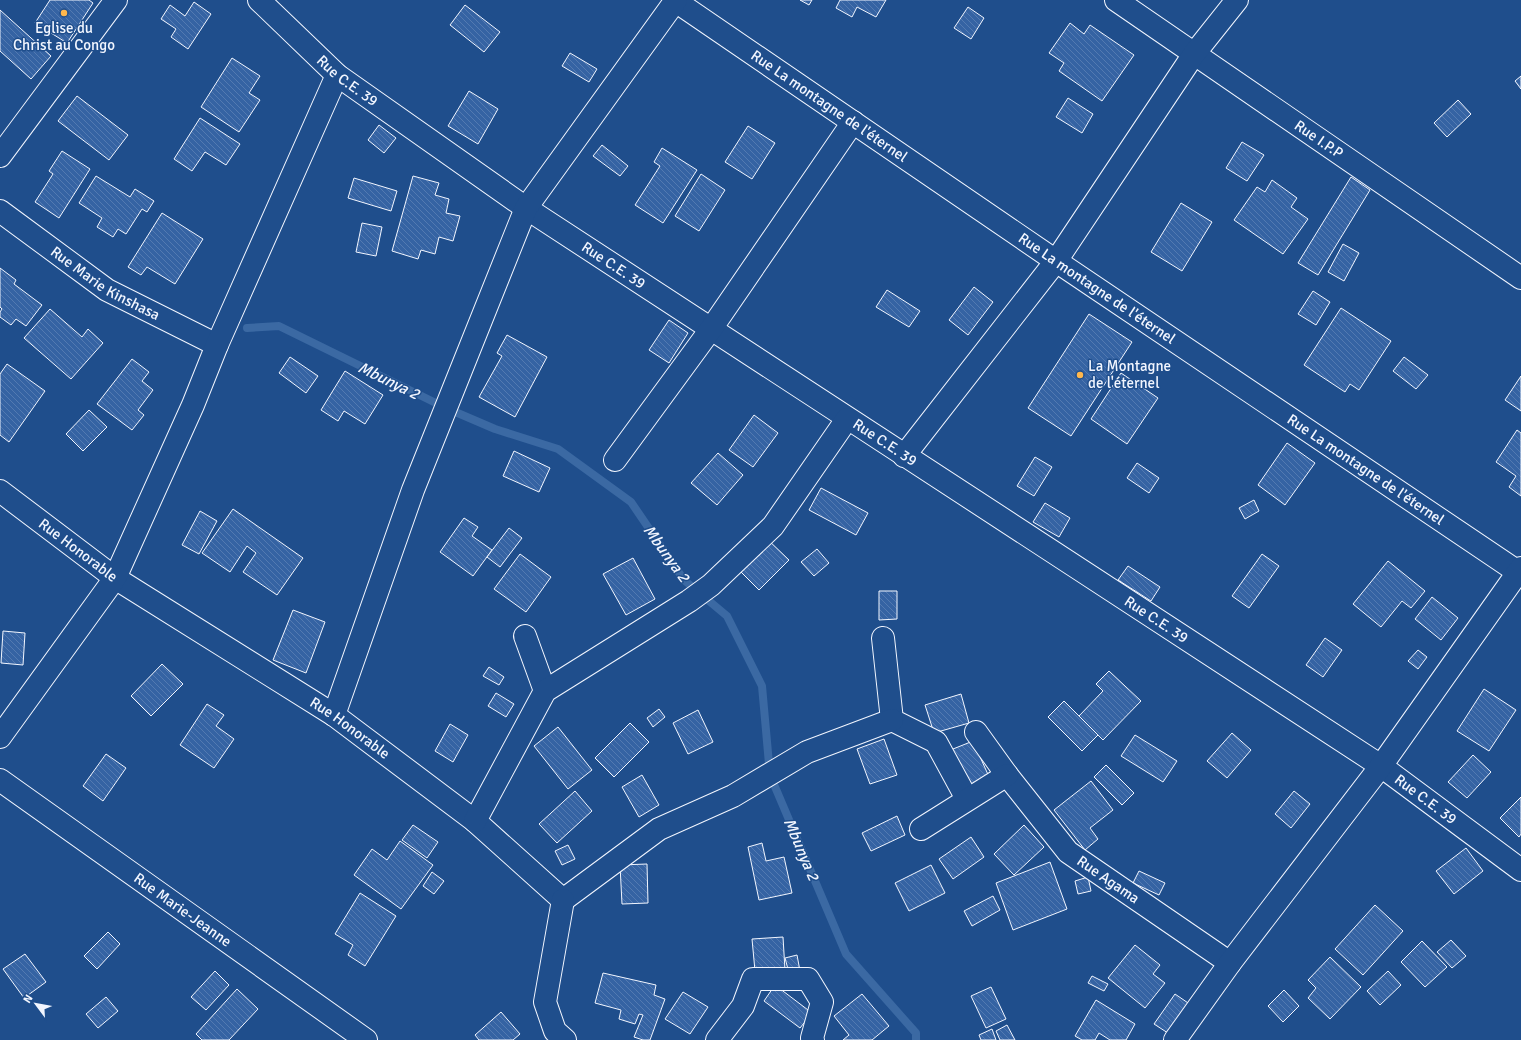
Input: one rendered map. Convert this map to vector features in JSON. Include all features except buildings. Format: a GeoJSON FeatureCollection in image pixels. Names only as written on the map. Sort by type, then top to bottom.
{"type":"FeatureCollection","features":[{"type":"Feature","properties":{"kind":"street"},"geometry":{"type":"LineString","coordinates":[[0,156],[116,0]]}},
{"type":"Feature","properties":{"kind":"street","name":"Rue C.E. 39"},"geometry":{"type":"LineString","coordinates":[[259,0],[337,75],[526,208],[847,419],[1382,766],[1521,870]]}},
{"type":"Feature","properties":{"kind":"street"},"geometry":{"type":"LineString","coordinates":[[334,716],[413,490],[526,208],[676,0]]}},
{"type":"Feature","properties":{"kind":"street","name":"Rue La montagne de l'éternel"},"geometry":{"type":"LineString","coordinates":[[676,0],[1056,261],[1520,571]]}},
{"type":"Feature","properties":{"kind":"street","name":"Rue I.P.P"},"geometry":{"type":"LineString","coordinates":[[1116,0],[1521,278]]}},
{"type":"Feature","properties":{"kind":"street"},"geometry":{"type":"LineString","coordinates":[[904,456],[1056,261],[1194,54],[1237,0]]}},
{"type":"Feature","properties":{"kind":"street"},"geometry":{"type":"LineString","coordinates":[[0,737],[115,578],[193,405],[337,75]]}},
{"type":"Feature","properties":{"kind":"street"},"geometry":{"type":"LineString","coordinates":[[615,460],[711,329],[853,122]]}},
{"type":"Feature","properties":{"kind":"street","name":"Rue Marie Kinshasa"},"geometry":{"type":"LineString","coordinates":[[0,211],[107,290],[218,345]]}},
{"type":"Feature","properties":{"kind":"street"},"geometry":{"type":"LineString","coordinates":[[475,821],[545,691],[689,601],[711,585],[773,526],[847,419]]}},
{"type":"Feature","properties":{"kind":"street","name":"Rue Honorable"},"geometry":{"type":"LineString","coordinates":[[0,491],[115,578],[334,716],[475,821],[563,900]]}},
{"type":"Feature","properties":{"kind":"street"},"geometry":{"type":"LineString","coordinates":[[1175,1040],[1230,963],[1382,766],[1520,571]]}},
{"type":"Feature","properties":{"kind":"street"},"geometry":{"type":"LineString","coordinates":[[525,636],[545,691]]}},
{"type":"Feature","properties":{"kind":"street"},"geometry":{"type":"LineString","coordinates":[[883,638],[892,720]]}},
{"type":"Feature","properties":{"kind":"street"},"geometry":{"type":"LineString","coordinates":[[566,1040],[556,1032],[545,1002],[563,900],[659,829],[733,796],[807,752],[892,720],[936,742],[967,799]]}},
{"type":"Feature","properties":{"kind":"street","name":"Rue Agama"},"geometry":{"type":"LineString","coordinates":[[976,732],[1007,775],[1068,852],[1230,963]]}},
{"type":"Feature","properties":{"kind":"street"},"geometry":{"type":"LineString","coordinates":[[921,829],[1007,775]]}},
{"type":"Feature","properties":{"kind":"street","name":"Rue Marie-Jeanne"},"geometry":{"type":"LineString","coordinates":[[0,780],[366,1040]]}},
{"type":"Feature","properties":{"kind":"street"},"geometry":{"type":"LineString","coordinates":[[717,1040],[743,1006],[753,979],[808,979],[822,1002],[812,1038],[813,1040]]}},
{"type":"Feature","properties":{"kind":"waterway","name":"Mbunya 2"},"geometry":{"type":"LineString","coordinates":[[247,328],[279,326],[446,408],[495,429],[558,449],[631,502],[684,580],[727,616],[762,686],[770,775],[846,954],[916,1033],[916,1040]]}},
{"type":"Feature","properties":{"kind":"place","name":"Eglise du Christ au Congo"},"geometry":{"type":"Point","coordinates":[64,13]}},
{"type":"Feature","properties":{"kind":"place","name":"La Montagne de l'éternel"},"geometry":{"type":"Point","coordinates":[1080,375]}}]}
